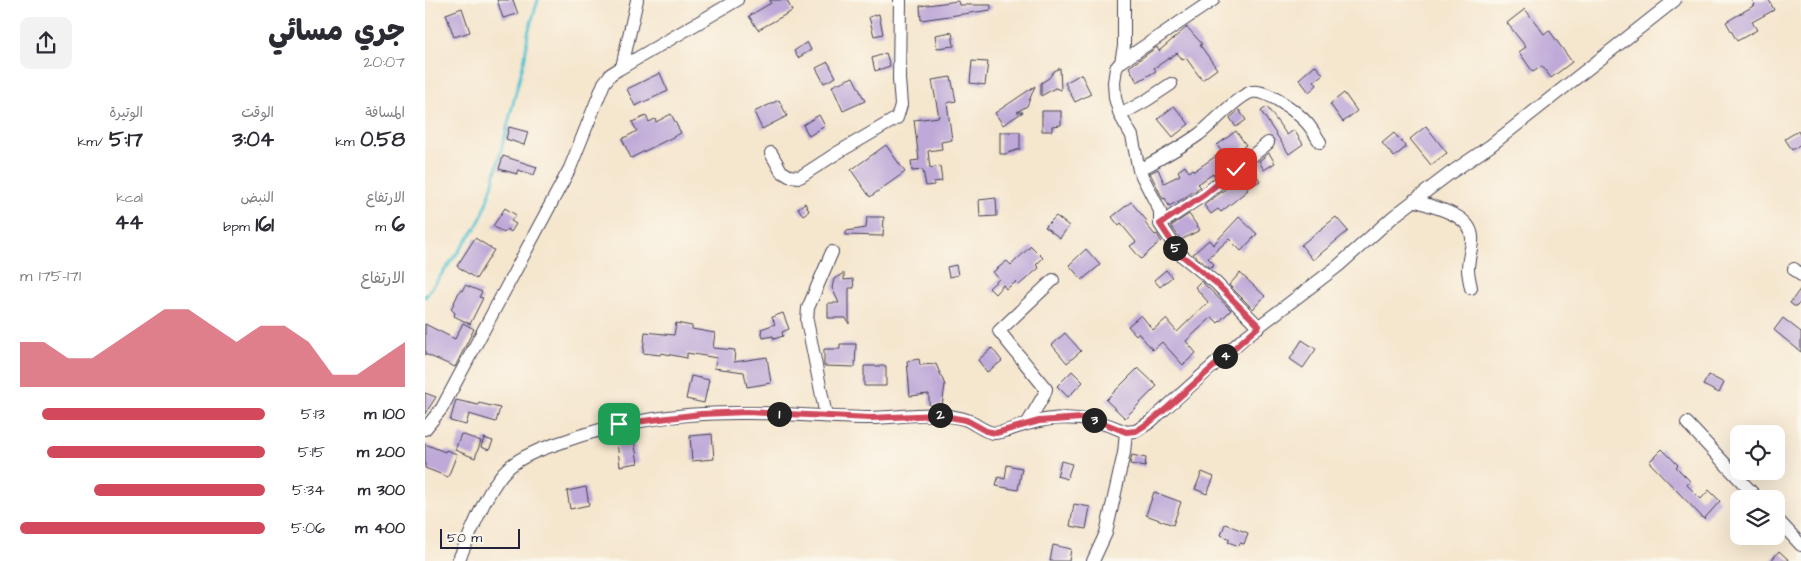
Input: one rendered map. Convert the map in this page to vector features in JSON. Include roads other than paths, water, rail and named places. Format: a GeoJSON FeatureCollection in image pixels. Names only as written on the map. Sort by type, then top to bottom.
{"type":"FeatureCollection","features":[{"type":"Feature","properties":{"kind":"street"},"geometry":{"type":"LineString","coordinates":[[622,67],[637,0]]}},
{"type":"Feature","properties":{"kind":"street"},"geometry":{"type":"LineString","coordinates":[[425,429],[442,408],[557,193],[580,144],[604,83],[611,74],[622,67],[737,0]]}},
{"type":"Feature","properties":{"kind":"street"},"geometry":{"type":"LineString","coordinates":[[771,152],[781,171],[789,176],[800,177],[897,118],[901,104],[899,60],[900,0]]}},
{"type":"Feature","properties":{"kind":"street"},"geometry":{"type":"LineString","coordinates":[[1121,62],[1125,29],[1124,0]]}},
{"type":"Feature","properties":{"kind":"street"},"geometry":{"type":"LineString","coordinates":[[1213,0],[1121,62],[1116,68],[1114,82],[1115,98],[1120,115],[1132,136],[1139,170],[1160,211],[1160,224],[1180,254],[1216,283],[1259,326]]}},
{"type":"Feature","properties":{"kind":"street"},"geometry":{"type":"LineString","coordinates":[[458,561],[500,476],[509,467],[529,455],[553,445],[595,430],[619,424],[701,414],[747,412],[870,418],[951,416],[966,420],[986,431],[996,433],[1039,421],[1082,418],[1096,420],[1126,432],[1136,431],[1150,422],[1259,326],[1338,266],[1414,200],[1490,146],[1675,0]]}},
{"type":"Feature","properties":{"kind":"street"},"geometry":{"type":"LineString","coordinates":[[1120,115],[1171,84]]}},
{"type":"Feature","properties":{"kind":"street"},"geometry":{"type":"LineString","coordinates":[[1139,170],[1199,134],[1245,95],[1252,92],[1263,92],[1297,113],[1308,124],[1320,142]]}},
{"type":"Feature","properties":{"kind":"street"},"geometry":{"type":"LineString","coordinates":[[1160,224],[1204,195],[1268,143]]}},
{"type":"Feature","properties":{"kind":"street"},"geometry":{"type":"LineString","coordinates":[[1414,200],[1455,216],[1466,222],[1471,228],[1472,240],[1468,270],[1471,288]]}},
{"type":"Feature","properties":{"kind":"street"},"geometry":{"type":"LineString","coordinates":[[826,416],[807,321],[807,308],[832,252]]}},
{"type":"Feature","properties":{"kind":"street"},"geometry":{"type":"LineString","coordinates":[[1027,424],[1046,389],[999,331],[1053,280]]}},
{"type":"Feature","properties":{"kind":"street"},"geometry":{"type":"LineString","coordinates":[[1687,423],[1750,490]]}},
{"type":"Feature","properties":{"kind":"street"},"geometry":{"type":"LineString","coordinates":[[1093,561],[1106,533],[1116,495],[1126,432]]}},
{"type":"Feature","properties":{"kind":"street"},"geometry":{"type":"LineString","coordinates":[[1785,528],[1801,545]]}},
{"type":"Feature","properties":{"kind":"waterway"},"geometry":{"type":"LineString","coordinates":[[425,297],[475,229],[483,214],[492,186],[525,57],[528,33],[538,0]]}}]}
